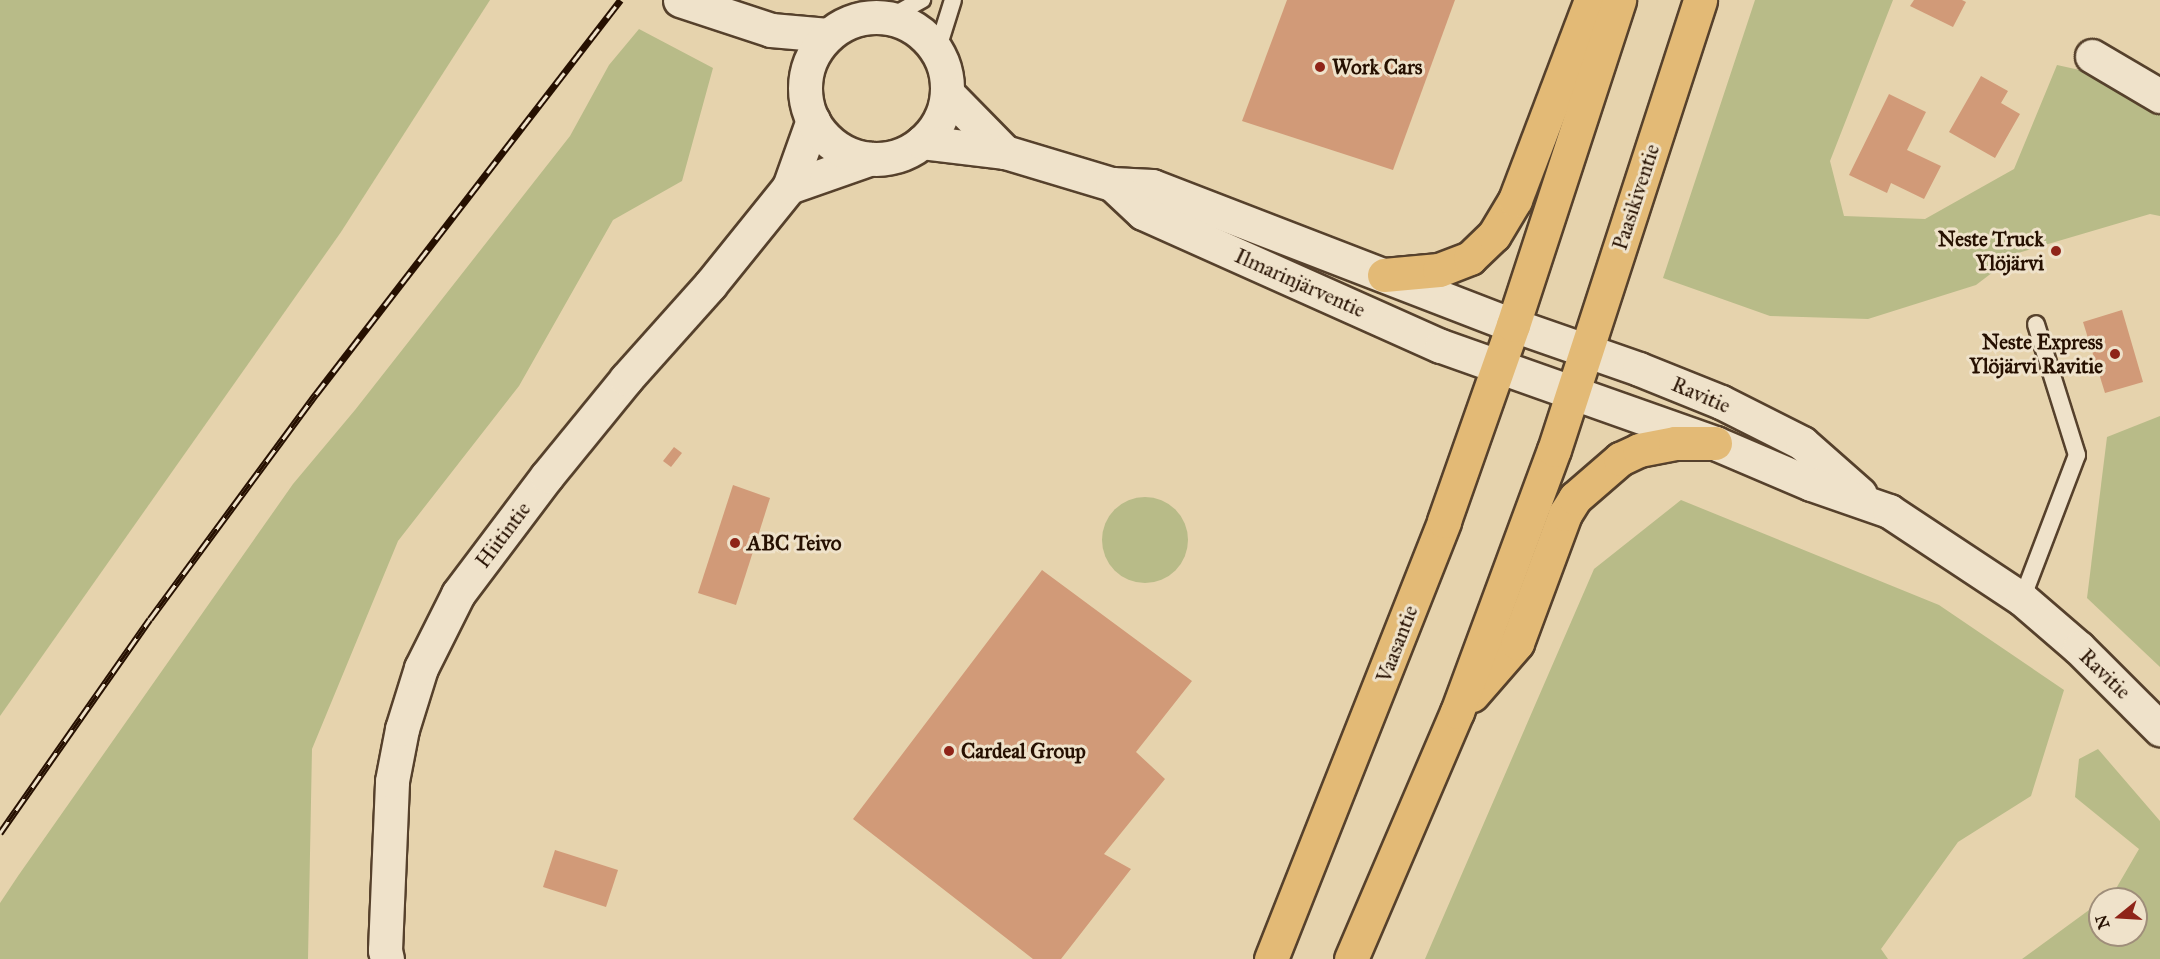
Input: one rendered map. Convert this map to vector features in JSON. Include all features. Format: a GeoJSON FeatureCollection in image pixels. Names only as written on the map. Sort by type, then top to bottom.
{"type":"FeatureCollection","features":[{"type":"Feature","properties":{"kind":"highway"},"geometry":{"type":"LineString","coordinates":[[1384,274],[1423,273],[1448,267],[1470,258],[1494,235],[1515,200],[1591,0]]}},
{"type":"Feature","properties":{"kind":"highway"},"geometry":{"type":"LineString","coordinates":[[1513,326],[1618,0]]}},
{"type":"Feature","properties":{"kind":"highway","name":"Paasikiventie"},"geometry":{"type":"LineString","coordinates":[[1572,394],[1700,0]]}},
{"type":"Feature","properties":{"kind":"highway","name":"Vaasantie"},"geometry":{"type":"LineString","coordinates":[[1271,959],[1431,554],[1513,326]]}},
{"type":"Feature","properties":{"kind":"highway"},"geometry":{"type":"LineString","coordinates":[[1351,959],[1457,712],[1572,394]]}},
{"type":"Feature","properties":{"kind":"highway"},"geometry":{"type":"LineString","coordinates":[[1457,712],[1517,643],[1564,514],[1575,498],[1620,459],[1639,450],[1675,443],[1715,443]]}},
{"type":"Feature","properties":{"kind":"main road"},"geometry":{"type":"LineString","coordinates":[[682,1],[771,30],[828,35]]}},
{"type":"Feature","properties":{"kind":"main road"},"geometry":{"type":"LineString","coordinates":[[789,187],[869,159],[897,155],[922,142],[935,128],[943,111],[947,93],[945,71],[937,51],[924,35],[908,24],[890,18],[868,17],[857,20],[847,23],[828,35],[816,49],[808,66],[805,84],[805,96],[813,120],[827,139],[847,152],[869,159]]}},
{"type":"Feature","properties":{"kind":"main road"},"geometry":{"type":"LineString","coordinates":[[771,30],[805,84]]}},
{"type":"Feature","properties":{"kind":"main road"},"geometry":{"type":"LineString","coordinates":[[2092,56],[2160,96]]}},
{"type":"Feature","properties":{"kind":"main road","name":"Ilmarinjärventie"},"geometry":{"type":"LineString","coordinates":[[947,93],[1005,152]]}},
{"type":"Feature","properties":{"kind":"main road","name":"Hiitintie"},"geometry":{"type":"LineString","coordinates":[[387,959],[386,928],[392,781],[402,729],[421,668],[458,594],[547,476],[626,379],[710,285],[789,187],[813,120]]}},
{"type":"Feature","properties":{"kind":"main road","name":"Ilmarinjärventie"},"geometry":{"type":"LineString","coordinates":[[922,142],[1005,152],[1112,184],[1152,186],[1384,274],[1513,326]]}},
{"type":"Feature","properties":{"kind":"main road","name":"Ilmarinjärventie"},"geometry":{"type":"LineString","coordinates":[[1112,184],[1143,213],[1441,346],[1498,367]]}},
{"type":"Feature","properties":{"kind":"main road","name":"Ravitie"},"geometry":{"type":"LineString","coordinates":[[1513,326],[1587,351],[1721,402],[1802,442],[1868,502]]}},
{"type":"Feature","properties":{"kind":"main road","name":"Ravitie"},"geometry":{"type":"LineString","coordinates":[[1498,367],[1715,443],[1811,484],[1868,502],[1911,525],[2022,599],[2079,648],[2160,729]]}},
{"type":"Feature","properties":{"kind":"lane"},"geometry":{"type":"LineString","coordinates":[[890,18],[922,0]]}},
{"type":"Feature","properties":{"kind":"lane"},"geometry":{"type":"LineString","coordinates":[[937,51],[953,0]]}},
{"type":"Feature","properties":{"kind":"lane"},"geometry":{"type":"LineString","coordinates":[[2022,599],[2077,455],[2036,324]]}},
{"type":"Feature","properties":{"kind":"green space"},"geometry":{"type":"Polygon","coordinates":[[[0,0],[490,0],[341,232],[0,716],[0,0]]]}},
{"type":"Feature","properties":{"kind":"green space"},"geometry":{"type":"Polygon","coordinates":[[[1755,0],[1893,0],[1830,161],[1844,216],[1925,219],[2014,169],[2057,65],[2107,76],[2160,107],[2160,216],[2150,214],[2018,253],[1976,285],[1868,319],[1770,316],[1663,278],[1755,0]]]}},
{"type":"Feature","properties":{"kind":"green space"},"geometry":{"type":"Polygon","coordinates":[[[639,29],[713,68],[682,181],[613,220],[519,386],[398,541],[312,749],[308,959],[0,959],[0,903],[18,876],[293,484],[355,410],[570,136],[609,65],[639,29]]]}},
{"type":"Feature","properties":{"kind":"green space"},"geometry":{"type":"Polygon","coordinates":[[[2160,416],[2160,667],[2087,598],[2107,437],[2160,416]]]}},
{"type":"Feature","properties":{"kind":"green space"},"geometry":{"type":"Polygon","coordinates":[[[1145,497],[1161,501],[1175,510],[1184,524],[1188,540],[1184,556],[1175,570],[1161,579],[1145,583],[1129,579],[1115,570],[1106,556],[1102,540],[1106,524],[1115,510],[1129,501],[1145,497]]]}},
{"type":"Feature","properties":{"kind":"green space"},"geometry":{"type":"Polygon","coordinates":[[[1681,500],[1939,605],[2064,690],[2031,796],[1958,842],[1881,949],[1888,959],[1425,959],[1594,569],[1681,500]]]}},
{"type":"Feature","properties":{"kind":"green space"},"geometry":{"type":"Polygon","coordinates":[[[2098,749],[2160,821],[2160,959],[2022,959],[2088,911],[2088,947],[2148,947],[2148,887],[2117,887],[2139,849],[2075,797],[2079,759],[2098,749]]]}},
{"type":"Feature","properties":{"kind":"building"},"geometry":{"type":"Polygon","coordinates":[[[1287,0],[1455,0],[1393,170],[1242,121],[1287,0]]]}},
{"type":"Feature","properties":{"kind":"building"},"geometry":{"type":"Polygon","coordinates":[[[1914,0],[1962,0],[1966,2],[1953,27],[1910,6],[1914,0]]]}},
{"type":"Feature","properties":{"kind":"building"},"geometry":{"type":"Polygon","coordinates":[[[1981,76],[2008,91],[2001,103],[2020,114],[1995,158],[1949,132],[1981,76]]]}},
{"type":"Feature","properties":{"kind":"building"},"geometry":{"type":"Polygon","coordinates":[[[1889,94],[1926,112],[1907,150],[1941,166],[1924,199],[1891,183],[1887,193],[1849,175],[1889,94]]]}},
{"type":"Feature","properties":{"kind":"building"},"geometry":{"type":"Polygon","coordinates":[[[2122,310],[2143,382],[2105,393],[2083,322],[2122,310]]]}},
{"type":"Feature","properties":{"kind":"building"},"geometry":{"type":"Polygon","coordinates":[[[674,447],[682,453],[671,467],[663,461],[674,447]]]}},
{"type":"Feature","properties":{"kind":"building"},"geometry":{"type":"Polygon","coordinates":[[[733,485],[770,498],[736,605],[698,593],[733,485]]]}},
{"type":"Feature","properties":{"kind":"building"},"geometry":{"type":"Polygon","coordinates":[[[1042,570],[1192,681],[1136,752],[1165,779],[1104,854],[1131,869],[1061,959],[1033,959],[853,819],[1042,570]]]}},
{"type":"Feature","properties":{"kind":"building"},"geometry":{"type":"Polygon","coordinates":[[[555,850],[618,870],[606,907],[543,887],[555,850]]]}},
{"type":"Feature","properties":{"kind":"railway"},"geometry":{"type":"LineString","coordinates":[[0,833],[150,619],[316,394],[620,0]]}},
{"type":"Feature","properties":{"kind":"place","name":"Work Cars"},"geometry":{"type":"Point","coordinates":[1320,67]}},
{"type":"Feature","properties":{"kind":"place","name":"Neste Truck Ylöjärvi"},"geometry":{"type":"Point","coordinates":[2056,251]}},
{"type":"Feature","properties":{"kind":"place","name":"Neste Express Ylöjärvi Ravitie"},"geometry":{"type":"Point","coordinates":[2115,354]}},
{"type":"Feature","properties":{"kind":"place","name":"ABC Teivo"},"geometry":{"type":"Point","coordinates":[735,543]}},
{"type":"Feature","properties":{"kind":"place","name":"Cardeal Group"},"geometry":{"type":"Point","coordinates":[949,751]}}]}
